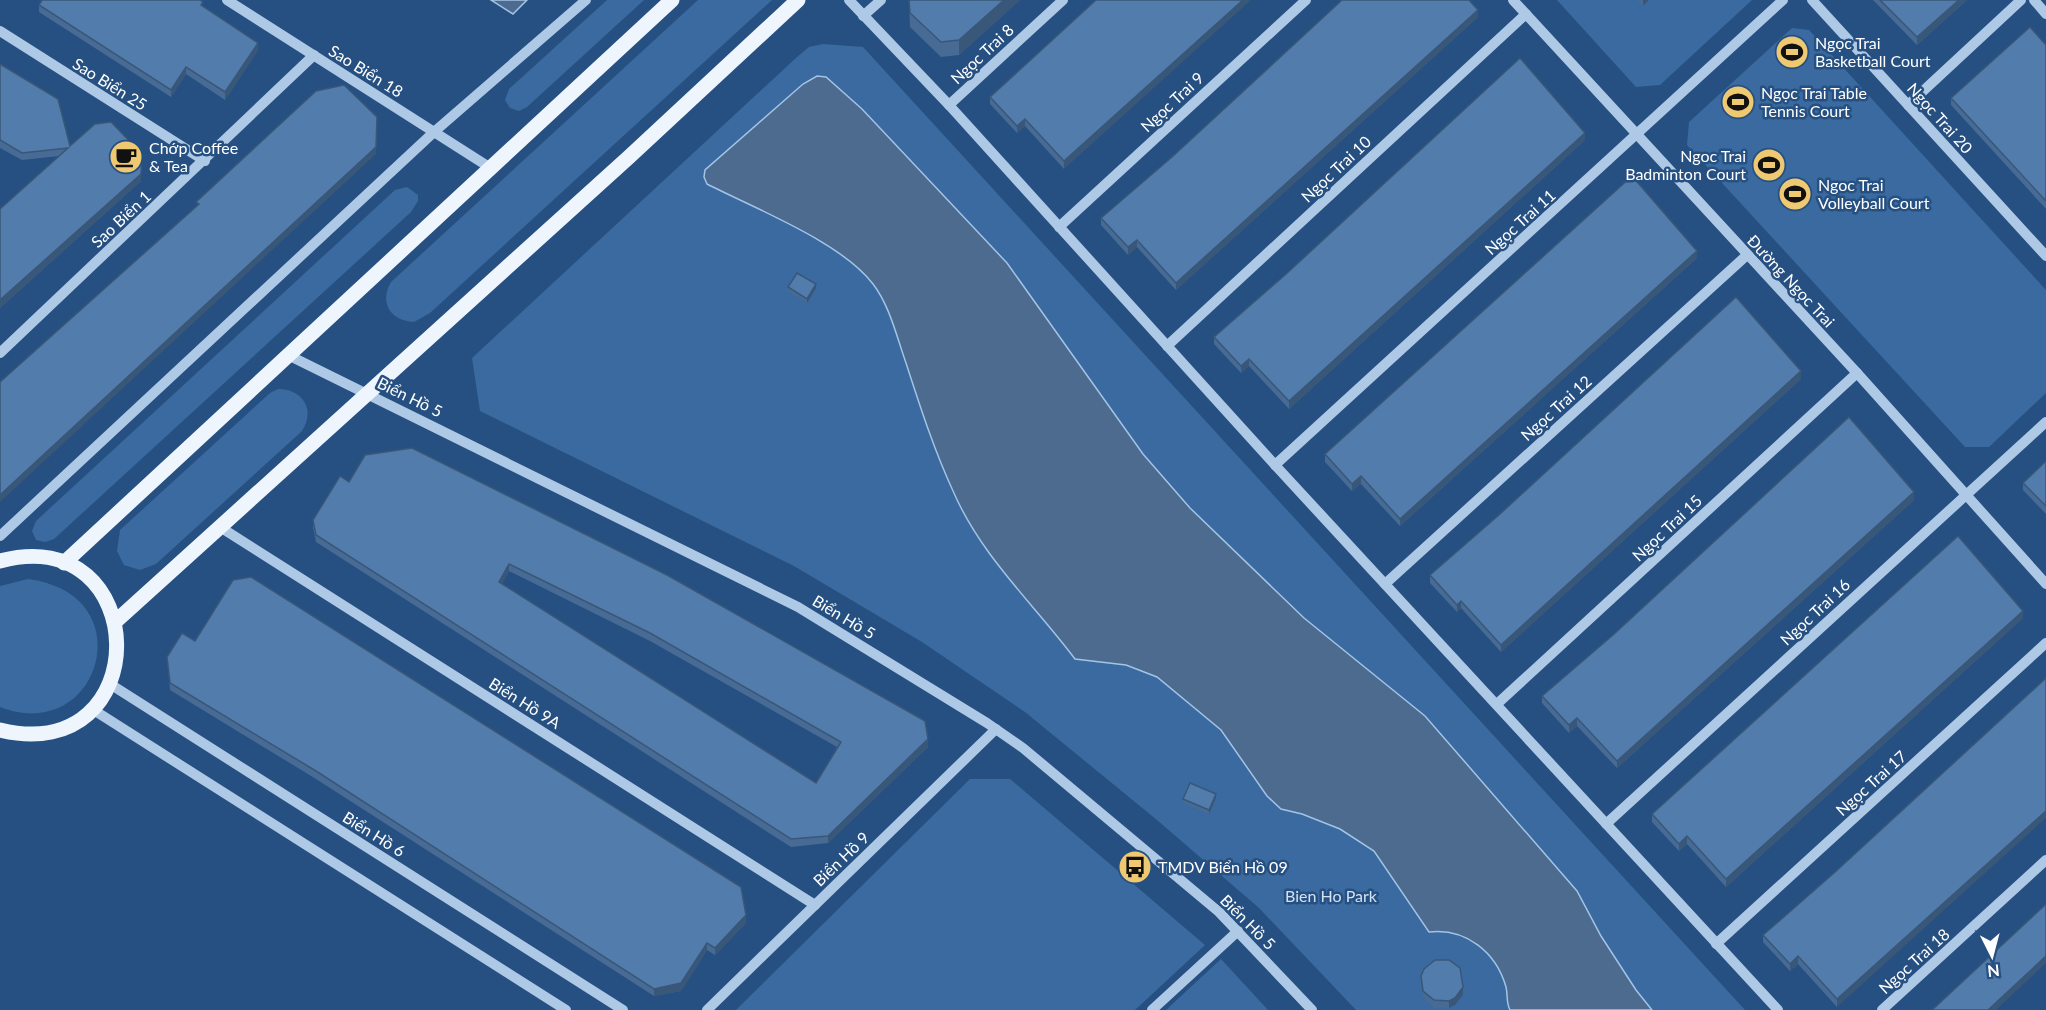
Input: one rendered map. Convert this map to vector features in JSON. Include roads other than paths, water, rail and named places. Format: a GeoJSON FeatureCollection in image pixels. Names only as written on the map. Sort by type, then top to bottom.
{"type":"FeatureCollection","features":[{"type":"Feature","properties":{"kind":"main road"},"geometry":{"type":"LineString","coordinates":[[64,563],[290,356],[489,167],[672,0]]}},
{"type":"Feature","properties":{"kind":"main road"},"geometry":{"type":"LineString","coordinates":[[116,622],[629,157],[798,0]]}},
{"type":"Feature","properties":{"kind":"main road"},"geometry":{"type":"LineString","coordinates":[[0,561],[32,556],[64,563],[79,571],[96,587],[110,607],[116,622],[118,652],[110,684],[92,708],[72,724],[55,731],[19,735],[0,730]]}},
{"type":"Feature","properties":{"kind":"street","name":"Sao Biển 18"},"geometry":{"type":"LineString","coordinates":[[227,0],[489,167]]}},
{"type":"Feature","properties":{"kind":"street"},"geometry":{"type":"LineString","coordinates":[[0,536],[434,132],[586,0]]}},
{"type":"Feature","properties":{"kind":"street"},"geometry":{"type":"LineString","coordinates":[[849,0],[949,105],[1275,465],[1778,1010]]}},
{"type":"Feature","properties":{"kind":"street"},"geometry":{"type":"LineString","coordinates":[[864,16],[881,0]]}},
{"type":"Feature","properties":{"kind":"street","name":"Ngọc Trai 8"},"geometry":{"type":"LineString","coordinates":[[949,105],[1063,0]]}},
{"type":"Feature","properties":{"kind":"street","name":"Ngọc Trai 9"},"geometry":{"type":"LineString","coordinates":[[1059,227],[1306,0]]}},
{"type":"Feature","properties":{"kind":"street","name":"Đường Ngọc Trai"},"geometry":{"type":"LineString","coordinates":[[1513,0],[1857,373],[2046,584]]}},
{"type":"Feature","properties":{"kind":"street","name":"Ngọc Trai 11"},"geometry":{"type":"LineString","coordinates":[[1275,465],[1639,135],[1783,0]]}},
{"type":"Feature","properties":{"kind":"street","name":"Ngọc Trai 20"},"geometry":{"type":"LineString","coordinates":[[1812,0],[2046,256]]}},
{"type":"Feature","properties":{"kind":"street"},"geometry":{"type":"LineString","coordinates":[[1908,105],[2021,0]]}},
{"type":"Feature","properties":{"kind":"street"},"geometry":{"type":"LineString","coordinates":[[2034,0],[2046,14]]}},
{"type":"Feature","properties":{"kind":"street","name":"Ngọc Trai 10"},"geometry":{"type":"LineString","coordinates":[[1167,346],[1526,14]]}},
{"type":"Feature","properties":{"kind":"street","name":"Sao Biển 25"},"geometry":{"type":"LineString","coordinates":[[0,31],[205,161]]}},
{"type":"Feature","properties":{"kind":"street","name":"Sao Biển 1"},"geometry":{"type":"LineString","coordinates":[[0,353],[205,161],[314,55]]}},
{"type":"Feature","properties":{"kind":"street","name":"Ngọc Trai 12"},"geometry":{"type":"LineString","coordinates":[[1385,584],[1747,255]]}},
{"type":"Feature","properties":{"kind":"street","name":"Biển Hồ 5"},"geometry":{"type":"LineString","coordinates":[[290,356],[798,607],[996,729],[1197,892],[1238,931],[1312,1010]]}},
{"type":"Feature","properties":{"kind":"street","name":"Ngọc Trai 15"},"geometry":{"type":"LineString","coordinates":[[1497,704],[1857,373]]}},
{"type":"Feature","properties":{"kind":"street","name":"Ngọc Trai 16"},"geometry":{"type":"LineString","coordinates":[[1606,824],[2046,422]]}},
{"type":"Feature","properties":{"kind":"street","name":"Biển Hồ 9A"},"geometry":{"type":"LineString","coordinates":[[220,527],[815,905]]}},
{"type":"Feature","properties":{"kind":"street","name":"Ngọc Trai 17"},"geometry":{"type":"LineString","coordinates":[[1716,944],[2046,643]]}},
{"type":"Feature","properties":{"kind":"street","name":"Biển Hồ 6"},"geometry":{"type":"LineString","coordinates":[[110,684],[623,1010]]}},
{"type":"Feature","properties":{"kind":"street"},"geometry":{"type":"LineString","coordinates":[[92,708],[566,1010]]}},
{"type":"Feature","properties":{"kind":"street","name":"Biển Hồ 9"},"geometry":{"type":"LineString","coordinates":[[707,1010],[996,729]]}},
{"type":"Feature","properties":{"kind":"street","name":"Ngọc Trai 18"},"geometry":{"type":"LineString","coordinates":[[1882,1010],[2046,860]]}},
{"type":"Feature","properties":{"kind":"street"},"geometry":{"type":"LineString","coordinates":[[1152,1010],[1238,931]]}},
{"type":"Feature","properties":{"kind":"place","name":"Ngọc Trai Basketball Court"},"geometry":{"type":"Point","coordinates":[1792,52]}},
{"type":"Feature","properties":{"kind":"place","name":"Ngọc Trai Table Tennis Court"},"geometry":{"type":"Point","coordinates":[1738,102]}},
{"type":"Feature","properties":{"kind":"place","name":"Chớp Coffee & Tea"},"geometry":{"type":"Point","coordinates":[126,157]}},
{"type":"Feature","properties":{"kind":"place","name":"Ngoc Trai Badminton Court"},"geometry":{"type":"Point","coordinates":[1769,165]}},
{"type":"Feature","properties":{"kind":"place","name":"Ngoc Trai Volleyball Court"},"geometry":{"type":"Point","coordinates":[1795,194]}},
{"type":"Feature","properties":{"kind":"place","name":"TMDV Biển Hồ 09"},"geometry":{"type":"Point","coordinates":[1135,867]}},
{"type":"Feature","properties":{"kind":"park label","name":"Bien Ho Park"},"geometry":{"type":"Point","coordinates":[1331,896]}}]}
